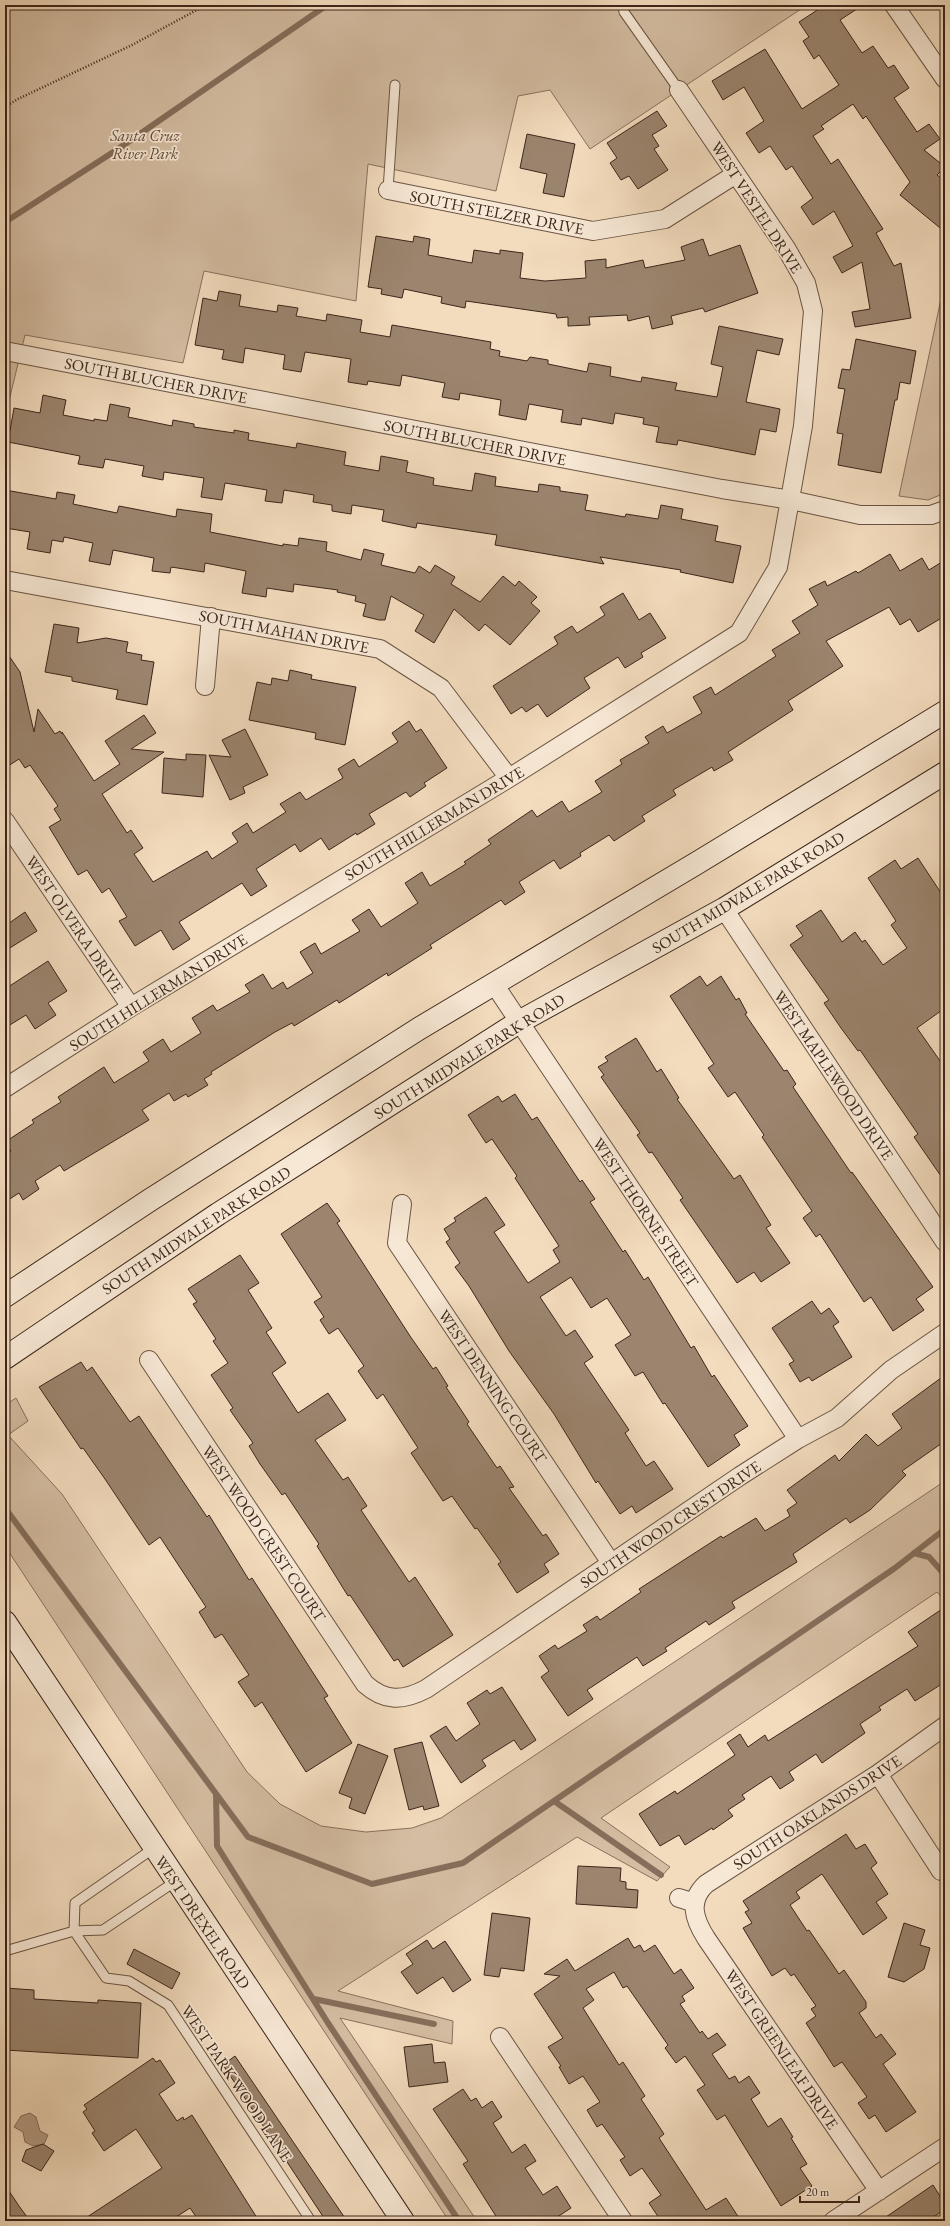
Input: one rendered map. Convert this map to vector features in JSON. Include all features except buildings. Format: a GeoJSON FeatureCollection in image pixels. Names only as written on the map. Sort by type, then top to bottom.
{"type":"FeatureCollection","features":[{"type":"Feature","properties":{"kind":"main road"},"geometry":{"type":"LineString","coordinates":[[5,1296],[230,1148],[494,984],[697,863],[945,712]]}},
{"type":"Feature","properties":{"kind":"main road","name":"SOUTH MIDVALE PARK ROAD"},"geometry":{"type":"LineString","coordinates":[[5,1358],[218,1214],[519,1022],[724,909],[945,773]]}},
{"type":"Feature","properties":{"kind":"main road","name":"WEST DREXEL ROAD"},"geometry":{"type":"LineString","coordinates":[[5,1622],[403,2221]]}},
{"type":"Feature","properties":{"kind":"street"},"geometry":{"type":"LineString","coordinates":[[894,5],[945,79]]}},
{"type":"Feature","properties":{"kind":"street","name":"WEST VESTEL DRIVE"},"geometry":{"type":"LineString","coordinates":[[679,90],[786,248],[806,283],[813,310],[803,426],[790,500]]}},
{"type":"Feature","properties":{"kind":"street","name":"SOUTH STELZER DRIVE"},"geometry":{"type":"LineString","coordinates":[[388,190],[593,231],[665,219],[736,174]]}},
{"type":"Feature","properties":{"kind":"street","name":"SOUTH BLUCHER DRIVE"},"geometry":{"type":"LineString","coordinates":[[5,351],[722,490],[790,500],[860,515],[932,515],[945,510]]}},
{"type":"Feature","properties":{"kind":"street","name":"SOUTH HILLERMAN DRIVE"},"geometry":{"type":"LineString","coordinates":[[5,1088],[131,1007],[509,778],[739,633],[778,567],[790,500]]}},
{"type":"Feature","properties":{"kind":"street","name":"SOUTH MAHAN DRIVE"},"geometry":{"type":"LineString","coordinates":[[5,580],[380,649],[440,688],[509,778]]}},
{"type":"Feature","properties":{"kind":"street"},"geometry":{"type":"LineString","coordinates":[[205,686],[211,617]]}},
{"type":"Feature","properties":{"kind":"street","name":"WEST OLVERA DRIVE"},"geometry":{"type":"LineString","coordinates":[[5,821],[131,1007]]}},
{"type":"Feature","properties":{"kind":"street","name":"WEST MAPLEWOOD DRIVE"},"geometry":{"type":"LineString","coordinates":[[724,909],[945,1242]]}},
{"type":"Feature","properties":{"kind":"street","name":"WEST THORNE STREET"},"geometry":{"type":"LineString","coordinates":[[494,984],[798,1439]]}},
{"type":"Feature","properties":{"kind":"street","name":"WEST DENNING COURT"},"geometry":{"type":"LineString","coordinates":[[402,1204],[397,1243],[611,1563]]}},
{"type":"Feature","properties":{"kind":"street","name":"SOUTH WOOD CREST DRIVE"},"geometry":{"type":"LineString","coordinates":[[385,1704],[408,1698],[426,1689],[611,1563],[798,1439],[837,1418],[891,1370],[945,1333]]}},
{"type":"Feature","properties":{"kind":"street","name":"WEST WOOD CREST COURT"},"geometry":{"type":"LineString","coordinates":[[149,1360],[360,1677],[385,1704]]}},
{"type":"Feature","properties":{"kind":"street","name":"SOUTH OAKLANDS DRIVE"},"geometry":{"type":"LineString","coordinates":[[687,1900],[706,1884],[878,1774],[945,1726]]}},
{"type":"Feature","properties":{"kind":"street"},"geometry":{"type":"LineString","coordinates":[[878,1774],[941,1871]]}},
{"type":"Feature","properties":{"kind":"street","name":"WEST GREENLEAF DRIVE"},"geometry":{"type":"LineString","coordinates":[[687,1900],[706,1938],[879,2191]]}},
{"type":"Feature","properties":{"kind":"street"},"geometry":{"type":"LineString","coordinates":[[500,2037],[624,2221]]}},
{"type":"Feature","properties":{"kind":"street"},"geometry":{"type":"LineString","coordinates":[[833,2221],[945,2147]]}},
{"type":"Feature","properties":{"kind":"lane"},"geometry":{"type":"LineString","coordinates":[[623,5],[624,12],[679,90]]}},
{"type":"Feature","properties":{"kind":"lane"},"geometry":{"type":"LineString","coordinates":[[388,190],[395,85]]}},
{"type":"Feature","properties":{"kind":"lane"},"geometry":{"type":"LineString","coordinates":[[74,1931],[75,1903],[154,1848]]}},
{"type":"Feature","properties":{"kind":"lane"},"geometry":{"type":"LineString","coordinates":[[5,1951],[74,1931],[103,1930],[176,1881]]}},
{"type":"Feature","properties":{"kind":"lane","name":"WEST PARK WOOD LANE"},"geometry":{"type":"LineString","coordinates":[[74,1931],[106,1978],[129,1981],[168,2005],[311,2221]]}},
{"type":"Feature","properties":{"kind":"path"},"geometry":{"type":"LineString","coordinates":[[5,107],[18,99],[132,45],[206,5]]}},
{"type":"Feature","properties":{"kind":"green space","name":"Santa Cruz River Park"},"geometry":{"type":"Polygon","coordinates":[[[5,5],[807,5],[590,149],[550,90],[518,96],[496,191],[368,164],[356,301],[204,271],[183,363],[25,335],[5,417],[5,5]]]}},
{"type":"Feature","properties":{"kind":"green space"},"geometry":{"type":"Polygon","coordinates":[[[945,280],[945,493],[928,500],[899,496],[945,280]]]}},
{"type":"Feature","properties":{"kind":"green space"},"geometry":{"type":"Polygon","coordinates":[[[16,1398],[28,1421],[8,1435],[62,1494],[247,1772],[280,1804],[321,1826],[366,1832],[412,1828],[441,1818],[945,1481],[945,1601],[937,1592],[601,1818],[670,1867],[657,1881],[577,1837],[338,1991],[453,2021],[452,2044],[340,2018],[477,2221],[449,2221],[5,1546],[5,1405],[16,1398]]]}},
{"type":"Feature","properties":{"kind":"shaded area"},"geometry":{"type":"Polygon","coordinates":[[[30,2113],[36,2117],[40,2131],[48,2135],[44,2144],[33,2146],[25,2142],[23,2132],[14,2127],[21,2116],[30,2113]]]}},
{"type":"Feature","properties":{"kind":"waterway"},"geometry":{"type":"LineString","coordinates":[[5,222],[118,149],[327,5]]}},
{"type":"Feature","properties":{"kind":"waterway"},"geometry":{"type":"LineString","coordinates":[[5,1508],[248,1837],[372,1884],[463,1863],[895,1568],[945,1529]]}},
{"type":"Feature","properties":{"kind":"waterway"},"geometry":{"type":"LineString","coordinates":[[914,1553],[929,1557],[945,1575]]}},
{"type":"Feature","properties":{"kind":"waterway"},"geometry":{"type":"LineString","coordinates":[[216,1794],[217,1846],[328,2023],[459,2221]]}},
{"type":"Feature","properties":{"kind":"waterway"},"geometry":{"type":"LineString","coordinates":[[554,1801],[661,1875]]}},
{"type":"Feature","properties":{"kind":"waterway"},"geometry":{"type":"LineString","coordinates":[[314,1999],[434,2024]]}}]}
